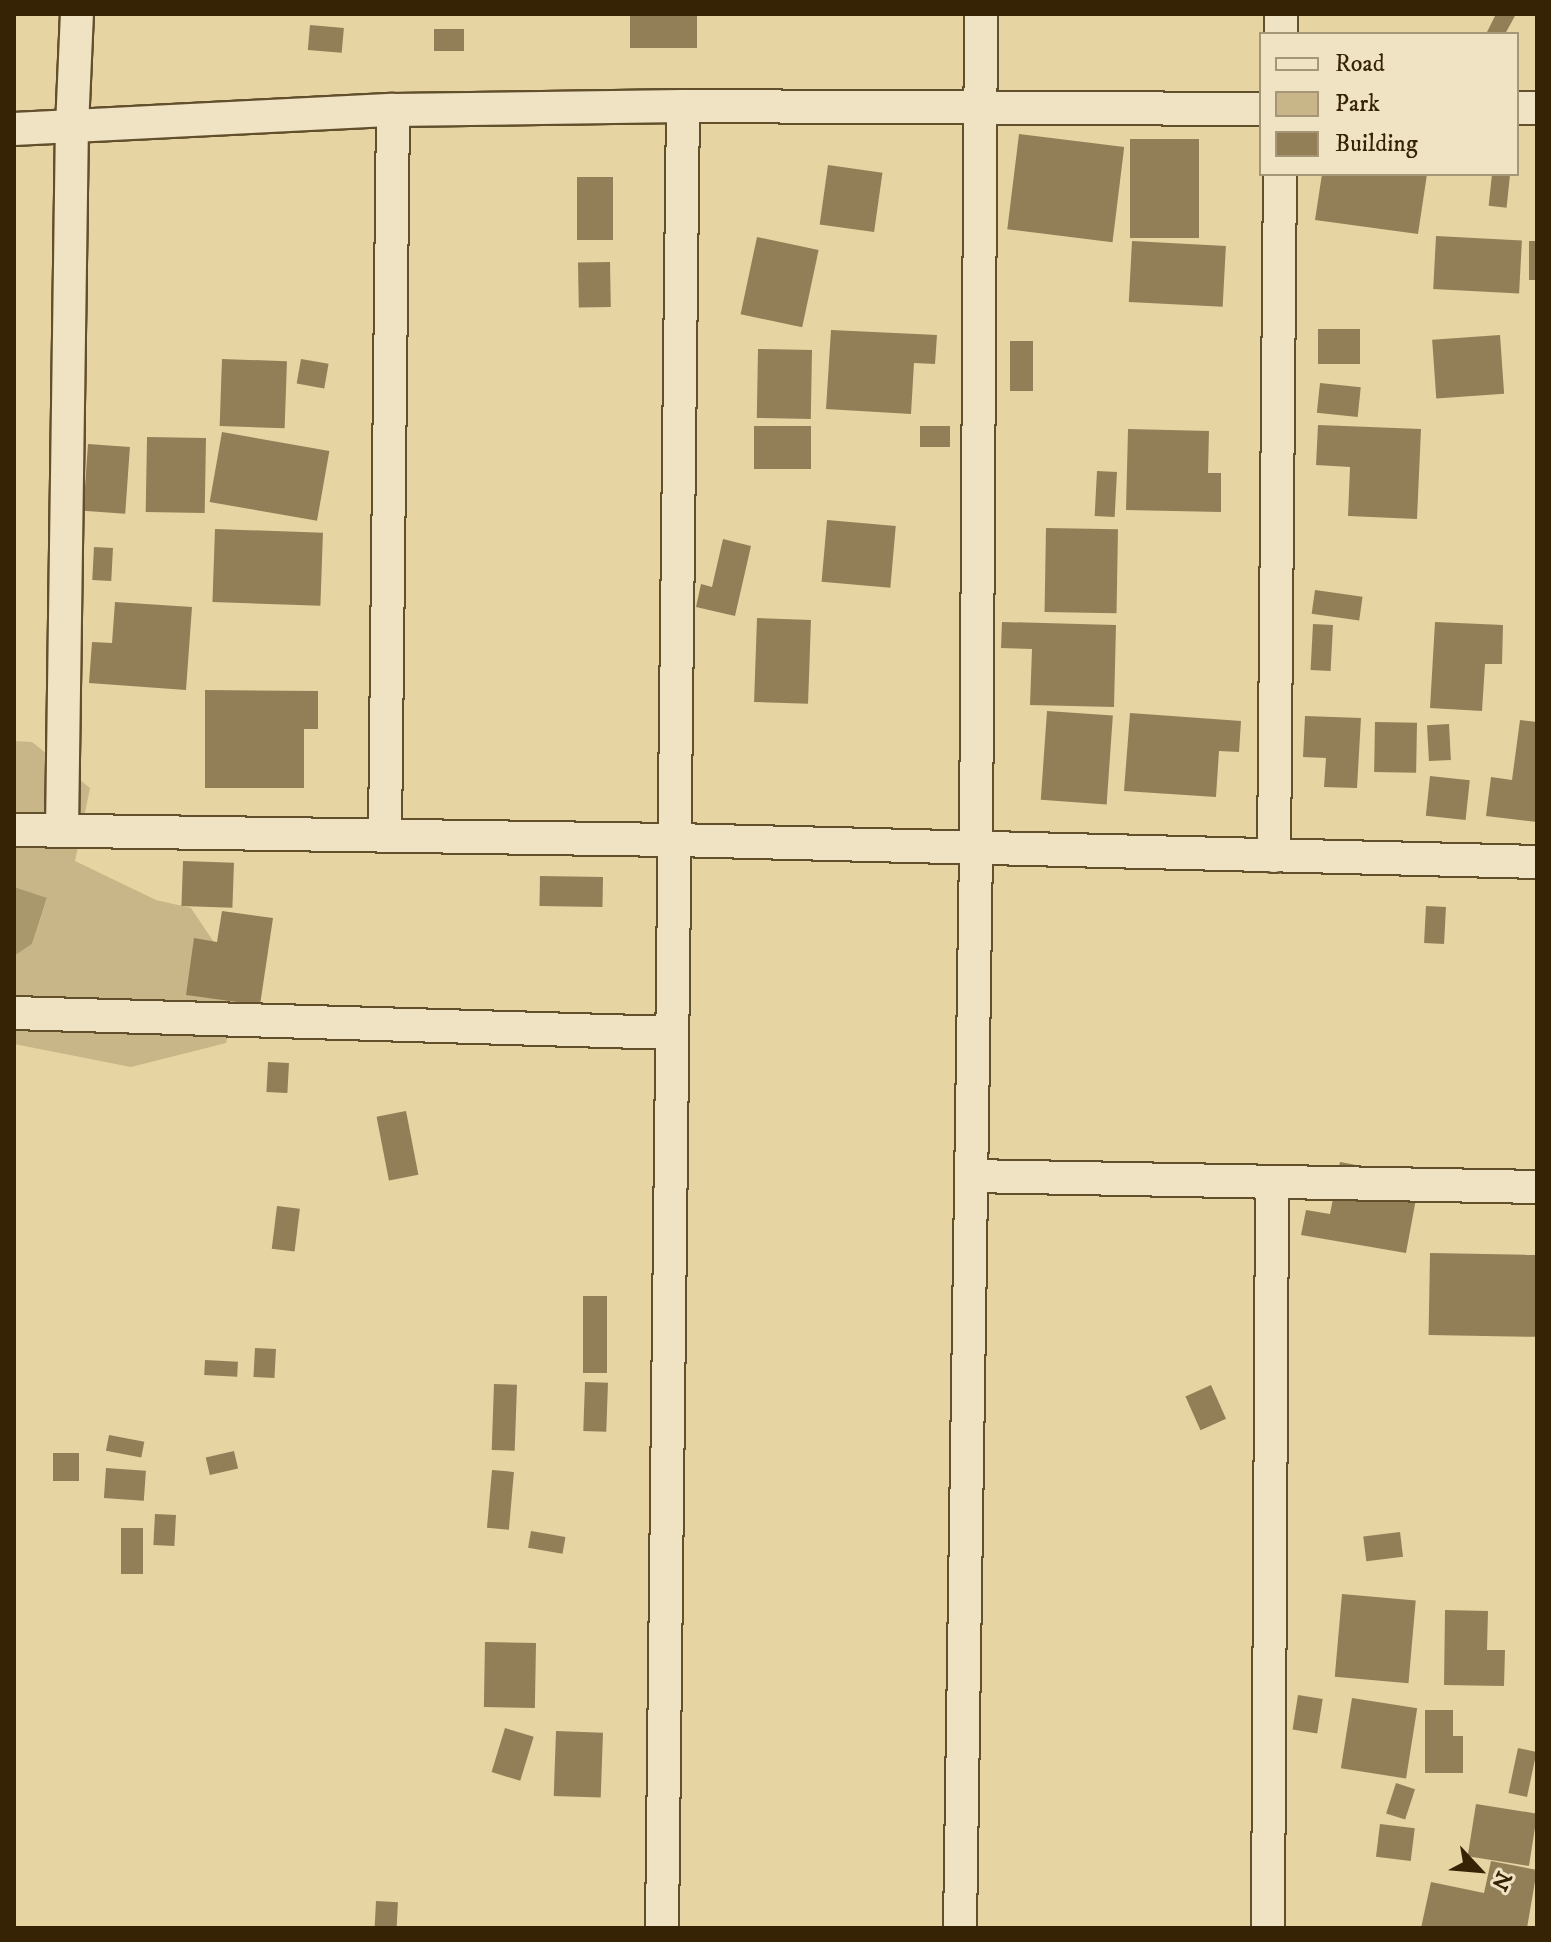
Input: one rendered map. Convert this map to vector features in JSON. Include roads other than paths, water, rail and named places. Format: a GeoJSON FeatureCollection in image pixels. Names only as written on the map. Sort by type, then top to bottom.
{"type":"FeatureCollection","features":[{"type":"Feature","properties":{"kind":"street"},"geometry":{"type":"LineString","coordinates":[[62,830],[72,127],[77,14]]}},
{"type":"Feature","properties":{"kind":"street"},"geometry":{"type":"LineString","coordinates":[[960,1928],[976,850],[981,14]]}},
{"type":"Feature","properties":{"kind":"street"},"geometry":{"type":"LineString","coordinates":[[14,129],[393,110],[683,106],[1259,109]]}},
{"type":"Feature","properties":{"kind":"street"},"geometry":{"type":"LineString","coordinates":[[662,1928],[683,106]]}},
{"type":"Feature","properties":{"kind":"street"},"geometry":{"type":"LineString","coordinates":[[385,836],[393,110]]}},
{"type":"Feature","properties":{"kind":"street"},"geometry":{"type":"LineString","coordinates":[[1274,856],[1280,176]]}},
{"type":"Feature","properties":{"kind":"street"},"geometry":{"type":"LineString","coordinates":[[14,830],[675,840],[1537,862]]}},
{"type":"Feature","properties":{"kind":"street"},"geometry":{"type":"LineString","coordinates":[[14,1013],[672,1033]]}},
{"type":"Feature","properties":{"kind":"street"},"geometry":{"type":"LineString","coordinates":[[971,1176],[1537,1187]]}},
{"type":"Feature","properties":{"kind":"street"},"geometry":{"type":"LineString","coordinates":[[1268,1928],[1272,1183]]}}]}
